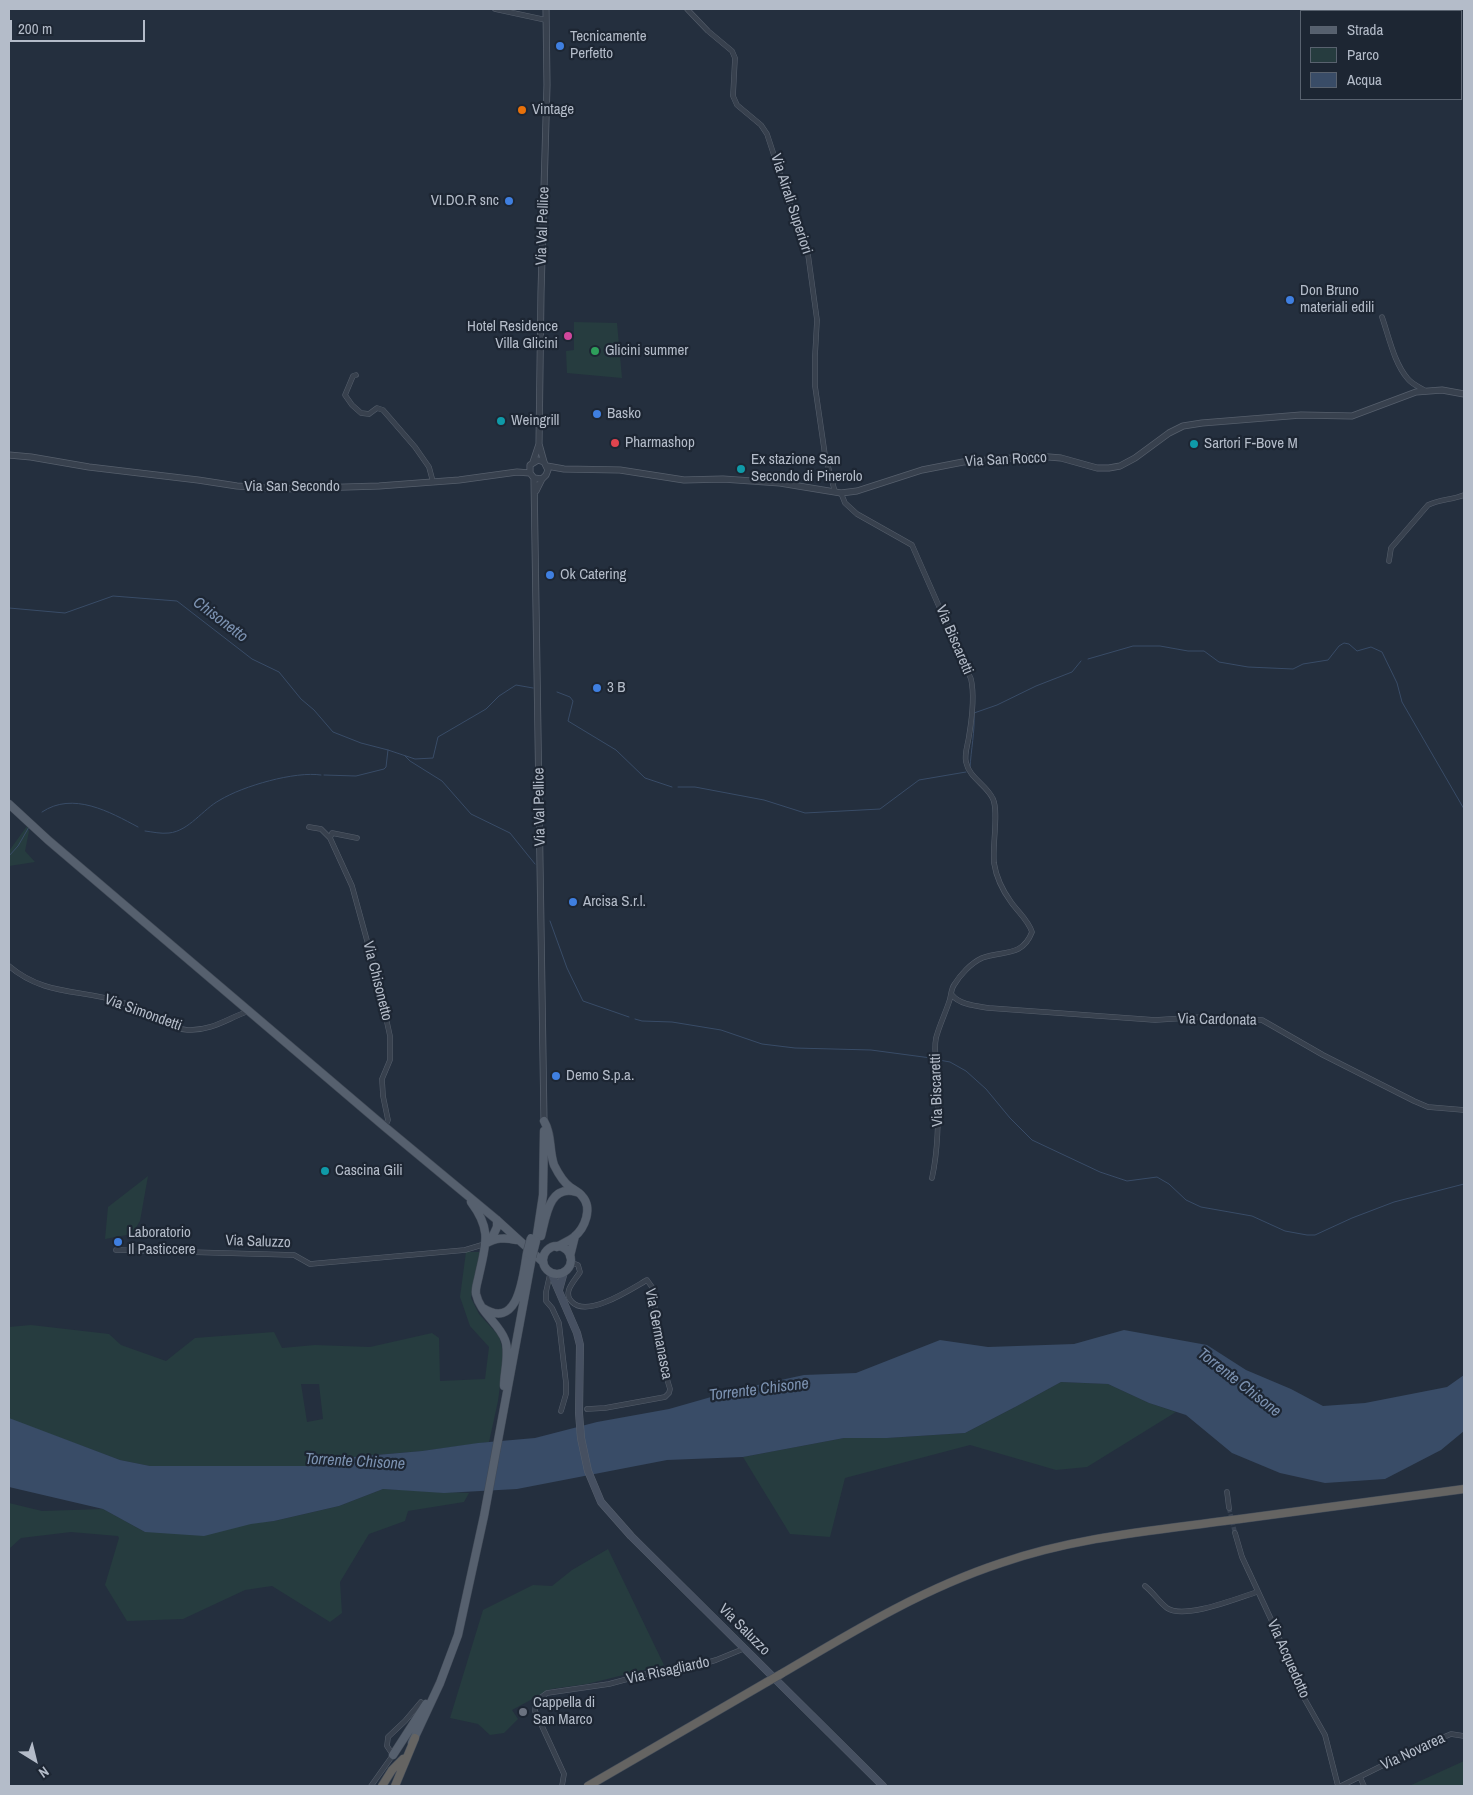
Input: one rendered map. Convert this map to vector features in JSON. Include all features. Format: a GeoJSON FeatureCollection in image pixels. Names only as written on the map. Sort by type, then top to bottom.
{"type":"FeatureCollection","features":[{"type":"Feature","properties":{"kind":"highway"},"geometry":{"type":"LineString","coordinates":[[1241,1521],[1464,1489]]}},
{"type":"Feature","properties":{"kind":"highway"},"geometry":{"type":"LineString","coordinates":[[597,1786],[896,1608],[931,1590],[1002,1562],[1074,1542],[1464,1494]]}},
{"type":"Feature","properties":{"kind":"highway"},"geometry":{"type":"LineString","coordinates":[[588,1786],[684,1733]]}},
{"type":"Feature","properties":{"kind":"highway"},"geometry":{"type":"LineString","coordinates":[[395,1786],[415,1738]]}},
{"type":"Feature","properties":{"kind":"highway"},"geometry":{"type":"LineString","coordinates":[[382,1786],[392,1770],[403,1759]]}},
{"type":"Feature","properties":{"kind":"highway"},"geometry":{"type":"LineString","coordinates":[[388,1786],[403,1759]]}},
{"type":"Feature","properties":{"kind":"main road"},"geometry":{"type":"LineString","coordinates":[[9,799],[62,850]]}},
{"type":"Feature","properties":{"kind":"main road"},"geometry":{"type":"LineString","coordinates":[[9,804],[385,1127],[498,1220],[550,1273],[564,1272]]}},
{"type":"Feature","properties":{"kind":"main road"},"geometry":{"type":"LineString","coordinates":[[544,1121],[548,1127],[554,1166],[561,1178],[583,1197],[587,1205],[587,1216],[576,1236],[559,1290]]}},
{"type":"Feature","properties":{"kind":"main road"},"geometry":{"type":"LineString","coordinates":[[403,1759],[415,1738],[440,1683],[458,1635],[484,1516],[534,1256],[542,1195],[544,1121]]}},
{"type":"Feature","properties":{"kind":"main road"},"geometry":{"type":"LineString","coordinates":[[450,1182],[479,1214],[486,1230],[488,1242]]}},
{"type":"Feature","properties":{"kind":"main road"},"geometry":{"type":"LineString","coordinates":[[535,1240],[553,1197],[561,1191],[578,1192]]}},
{"type":"Feature","properties":{"kind":"main road"},"geometry":{"type":"LineString","coordinates":[[486,1230],[488,1225],[498,1220]]}},
{"type":"Feature","properties":{"kind":"main road"},"geometry":{"type":"LineString","coordinates":[[498,1220],[497,1227],[488,1242],[476,1292],[481,1307],[500,1331],[507,1347],[504,1374],[504,1406]]}},
{"type":"Feature","properties":{"kind":"main road"},"geometry":{"type":"LineString","coordinates":[[481,1307],[491,1313],[505,1312],[515,1303],[534,1256],[558,1247],[576,1236]]}},
{"type":"Feature","properties":{"kind":"main road"},"geometry":{"type":"LineString","coordinates":[[488,1242],[508,1238],[519,1241]]}},
{"type":"Feature","properties":{"kind":"main road"},"geometry":{"type":"LineString","coordinates":[[558,1247],[565,1250],[570,1259]]}},
{"type":"Feature","properties":{"kind":"main road"},"geometry":{"type":"LineString","coordinates":[[534,1256],[549,1250]]}},
{"type":"Feature","properties":{"kind":"main road","name":"Via Saluzzo"},"geometry":{"type":"LineString","coordinates":[[550,1273],[577,1333],[580,1345],[579,1413],[585,1458],[593,1486],[601,1502],[613,1517],[743,1649],[884,1786]]}},
{"type":"Feature","properties":{"kind":"main road"},"geometry":{"type":"LineString","coordinates":[[392,1755],[440,1683]]}},
{"type":"Feature","properties":{"kind":"street"},"geometry":{"type":"LineString","coordinates":[[496,9],[546,20]]}},
{"type":"Feature","properties":{"kind":"street","name":"Via Val Pellice"},"geometry":{"type":"LineString","coordinates":[[544,1121],[535,494],[532,464],[539,444],[547,85],[546,9]]}},
{"type":"Feature","properties":{"kind":"street","name":"Via Airali Superiori"},"geometry":{"type":"LineString","coordinates":[[687,9],[708,31],[732,51],[735,58],[734,96],[743,111],[760,125],[767,134],[787,195],[807,247],[817,320],[815,386],[825,456],[838,492]]}},
{"type":"Feature","properties":{"kind":"street"},"geometry":{"type":"LineString","coordinates":[[1382,317],[1402,370],[1413,384],[1424,390]]}},
{"type":"Feature","properties":{"kind":"street"},"geometry":{"type":"LineString","coordinates":[[356,375],[352,376],[345,395],[352,405],[360,414],[369,414],[377,408],[383,410],[430,466],[434,482]]}},
{"type":"Feature","properties":{"kind":"street","name":"Via San Rocco"},"geometry":{"type":"LineString","coordinates":[[532,464],[540,460],[546,464],[564,469],[620,470],[684,480],[741,480],[838,492],[857,491],[922,470],[963,462],[1037,456],[1061,458],[1097,468],[1109,468],[1120,466],[1169,433],[1183,426],[1301,415],[1352,416],[1424,390],[1442,390],[1464,394]]}},
{"type":"Feature","properties":{"kind":"street"},"geometry":{"type":"LineString","coordinates":[[535,494],[544,477],[546,464],[539,444]]}},
{"type":"Feature","properties":{"kind":"street","name":"Via San Secondo"},"geometry":{"type":"LineString","coordinates":[[9,455],[32,457],[89,468],[237,486],[281,489],[434,482],[517,472]]}},
{"type":"Feature","properties":{"kind":"street"},"geometry":{"type":"LineString","coordinates":[[517,472],[532,464]]}},
{"type":"Feature","properties":{"kind":"street","name":"Via San Rocco"},"geometry":{"type":"LineString","coordinates":[[544,477],[564,469]]}},
{"type":"Feature","properties":{"kind":"street"},"geometry":{"type":"LineString","coordinates":[[517,472],[544,477]]}},
{"type":"Feature","properties":{"kind":"street","name":"Via Biscaretti"},"geometry":{"type":"LineString","coordinates":[[838,492],[857,514],[912,545],[937,600],[971,679],[973,688],[971,728],[965,759],[967,766],[993,798],[995,810],[994,865],[1003,890],[1029,924],[1032,932],[1028,942],[1020,948],[1007,954],[981,959],[953,987],[936,1043],[938,1144],[932,1178]]}},
{"type":"Feature","properties":{"kind":"street"},"geometry":{"type":"LineString","coordinates":[[1389,561],[1391,548],[1428,505],[1464,495]]}},
{"type":"Feature","properties":{"kind":"street"},"geometry":{"type":"LineString","coordinates":[[309,826],[321,829],[330,838],[332,833],[357,838]]}},
{"type":"Feature","properties":{"kind":"street","name":"Via Chisonetto"},"geometry":{"type":"LineString","coordinates":[[330,838],[352,886],[377,978],[390,1036],[390,1060],[382,1078],[383,1096],[388,1120],[385,1127]]}},
{"type":"Feature","properties":{"kind":"street","name":"Via Simondetti"},"geometry":{"type":"LineString","coordinates":[[9,966],[31,981],[54,990],[118,1001],[180,1029],[208,1029],[249,1011]]}},
{"type":"Feature","properties":{"kind":"street","name":"Via Cardonata"},"geometry":{"type":"LineString","coordinates":[[952,995],[955,999],[965,1003],[989,1008],[1155,1020],[1203,1017],[1262,1020],[1323,1055],[1414,1101],[1428,1107],[1464,1110]]}},
{"type":"Feature","properties":{"kind":"street","name":"Via Saluzzo"},"geometry":{"type":"LineString","coordinates":[[116,1250],[294,1255],[310,1264],[465,1250],[488,1242]]}},
{"type":"Feature","properties":{"kind":"street","name":"Via Germanasca"},"geometry":{"type":"LineString","coordinates":[[570,1259],[578,1265],[580,1272],[568,1289],[568,1294],[570,1300],[575,1305],[583,1308],[601,1304],[647,1280],[652,1287],[662,1362],[670,1389],[669,1394],[665,1397],[605,1408],[587,1408]]}},
{"type":"Feature","properties":{"kind":"street"},"geometry":{"type":"LineString","coordinates":[[550,1273],[546,1301],[552,1308],[558,1323],[566,1383],[566,1394],[561,1411]]}},
{"type":"Feature","properties":{"kind":"street"},"geometry":{"type":"LineString","coordinates":[[1227,1492],[1229,1508]]}},
{"type":"Feature","properties":{"kind":"street","name":"Via Acquedotto"},"geometry":{"type":"LineString","coordinates":[[1235,1533],[1242,1557],[1276,1630],[1299,1689],[1325,1735],[1339,1786]]}},
{"type":"Feature","properties":{"kind":"street"},"geometry":{"type":"LineString","coordinates":[[1145,1586],[1168,1608],[1178,1613],[1190,1612],[1257,1592]]}},
{"type":"Feature","properties":{"kind":"street","name":"Via Risagliardo"},"geometry":{"type":"LineString","coordinates":[[562,1786],[564,1774],[535,1711],[536,1701],[547,1693],[609,1684],[665,1669],[689,1668],[743,1649]]}},
{"type":"Feature","properties":{"kind":"street"},"geometry":{"type":"LineString","coordinates":[[371,1786],[392,1755],[387,1746],[388,1737],[421,1702]]}},
{"type":"Feature","properties":{"kind":"street","name":"Via Novarea"},"geometry":{"type":"LineString","coordinates":[[1339,1786],[1451,1734],[1462,1736]]}},
{"type":"Feature","properties":{"kind":"street"},"geometry":{"type":"LineString","coordinates":[[1360,1777],[1364,1786]]}},
{"type":"Feature","properties":{"kind":"green space","name":"Glicini summer"},"geometry":{"type":"Polygon","coordinates":[[[574,322],[617,323],[622,378],[567,373],[566,351],[574,350],[574,322]]]}},
{"type":"Feature","properties":{"kind":"green space"},"geometry":{"type":"Polygon","coordinates":[[[27,826],[29,831],[25,851],[35,862],[9,866],[9,851],[27,826]]]}},
{"type":"Feature","properties":{"kind":"green space"},"geometry":{"type":"Polygon","coordinates":[[[148,1176],[140,1221],[132,1234],[105,1239],[108,1207],[148,1176]]]}},
{"type":"Feature","properties":{"kind":"green space"},"geometry":{"type":"Polygon","coordinates":[[[466,1252],[480,1252],[471,1298],[479,1314],[499,1336],[504,1355],[498,1401],[489,1442],[422,1451],[342,1458],[307,1466],[150,1466],[120,1460],[9,1419],[9,1414],[11,1414],[9,1413],[9,1327],[31,1325],[109,1334],[121,1345],[166,1361],[195,1338],[274,1332],[282,1348],[315,1345],[370,1347],[432,1333],[439,1338],[440,1381],[485,1379],[489,1347],[470,1326],[460,1297],[466,1252]],[[301,1384],[307,1422],[323,1419],[319,1384],[301,1384]]]}},
{"type":"Feature","properties":{"kind":"green space"},"geometry":{"type":"Polygon","coordinates":[[[1061,1382],[1108,1384],[1149,1403],[1176,1412],[1087,1467],[1056,1470],[970,1445],[845,1478],[830,1537],[790,1534],[743,1457],[844,1438],[887,1438],[965,1433],[1061,1382]]]}},
{"type":"Feature","properties":{"kind":"green space"},"geometry":{"type":"Polygon","coordinates":[[[383,1489],[469,1493],[464,1502],[408,1511],[405,1521],[369,1534],[340,1582],[342,1613],[330,1622],[272,1586],[245,1590],[183,1619],[127,1621],[105,1585],[118,1536],[71,1532],[21,1538],[9,1549],[9,1503],[42,1511],[103,1509],[145,1532],[274,1521],[339,1506],[383,1489]]]}},
{"type":"Feature","properties":{"kind":"green space"},"geometry":{"type":"Polygon","coordinates":[[[608,1549],[664,1665],[587,1684],[551,1689],[512,1710],[518,1719],[504,1733],[490,1735],[478,1724],[450,1718],[483,1610],[533,1585],[552,1586],[572,1570],[608,1549]]]}},
{"type":"Feature","properties":{"kind":"green space"},"geometry":{"type":"Polygon","coordinates":[[[1464,1761],[1464,1786],[1409,1786],[1464,1761]]]}},
{"type":"Feature","properties":{"kind":"water","name":"Torrente Chisone"},"geometry":{"type":"Polygon","coordinates":[[[1124,1330],[1207,1345],[1246,1370],[1291,1389],[1323,1406],[1365,1403],[1447,1387],[1464,1375],[1464,1431],[1441,1450],[1385,1479],[1325,1483],[1280,1473],[1232,1453],[1186,1415],[1149,1403],[1108,1384],[1061,1382],[965,1433],[887,1438],[844,1438],[743,1457],[667,1460],[517,1489],[444,1493],[383,1489],[339,1506],[274,1521],[251,1524],[204,1536],[145,1532],[103,1509],[9,1487],[9,1418],[120,1460],[150,1466],[307,1466],[342,1458],[535,1438],[597,1422],[669,1409],[739,1389],[804,1375],[856,1373],[940,1340],[988,1347],[1074,1344],[1124,1330]]]}},
{"type":"Feature","properties":{"kind":"waterway","name":"Chisonetto"},"geometry":{"type":"LineString","coordinates":[[9,608],[65,613],[113,596],[177,601],[252,659],[279,672],[301,699],[314,710],[333,732],[361,743],[415,759],[433,758],[438,737],[486,709],[499,696],[516,685],[533,688]]}},
{"type":"Feature","properties":{"kind":"waterway"},"geometry":{"type":"LineString","coordinates":[[1088,659],[1133,646],[1160,646],[1188,651],[1204,651],[1219,662],[1248,667],[1293,669],[1303,664],[1328,660],[1339,646],[1344,643],[1349,644],[1357,651],[1371,647],[1382,652],[1397,683],[1402,702],[1464,809]]}},
{"type":"Feature","properties":{"kind":"waterway"},"geometry":{"type":"LineString","coordinates":[[970,768],[974,713],[1072,672],[1081,661]]}},
{"type":"Feature","properties":{"kind":"waterway"},"geometry":{"type":"LineString","coordinates":[[557,692],[570,697],[573,701],[568,721],[616,750],[645,778],[672,787]]}},
{"type":"Feature","properties":{"kind":"waterway","name":"Chisonetto"},"geometry":{"type":"LineString","coordinates":[[324,775],[356,776],[384,769],[386,767],[388,750]]}},
{"type":"Feature","properties":{"kind":"waterway"},"geometry":{"type":"LineString","coordinates":[[405,756],[442,781],[471,814],[510,833],[535,864]]}},
{"type":"Feature","properties":{"kind":"waterway"},"geometry":{"type":"LineString","coordinates":[[678,787],[695,787],[764,800],[805,813],[880,809],[919,780],[966,772]]}},
{"type":"Feature","properties":{"kind":"waterway","name":"Chisonetto"},"geometry":{"type":"LineString","coordinates":[[145,831],[163,833],[176,831],[189,824],[220,800],[255,785],[297,775],[321,775]]}},
{"type":"Feature","properties":{"kind":"waterway","name":"Chisonetto"},"geometry":{"type":"LineString","coordinates":[[42,812],[66,803],[79,804],[91,806],[116,815],[138,827]]}},
{"type":"Feature","properties":{"kind":"waterway","name":"Chisonetto"},"geometry":{"type":"LineString","coordinates":[[9,856],[18,846],[29,827]]}},
{"type":"Feature","properties":{"kind":"waterway"},"geometry":{"type":"LineString","coordinates":[[550,921],[567,968],[583,1001],[629,1017]]}},
{"type":"Feature","properties":{"kind":"waterway"},"geometry":{"type":"LineString","coordinates":[[635,1019],[672,1022],[721,1030],[762,1044],[795,1048],[871,1050],[931,1058]]}},
{"type":"Feature","properties":{"kind":"waterway"},"geometry":{"type":"LineString","coordinates":[[939,1060],[950,1062],[966,1071],[986,1089],[1010,1118],[1032,1140],[1100,1172],[1127,1181],[1157,1177],[1169,1184],[1186,1200],[1201,1207],[1252,1216],[1285,1231],[1315,1235],[1394,1202],[1464,1184]]}},
{"type":"Feature","properties":{"kind":"tunnel"},"geometry":{"type":"LineString","coordinates":[[1229,1508],[1235,1533]]}},
{"type":"Feature","properties":{"kind":"place","name":"Tecnicamente Perfetto"},"geometry":{"type":"Point","coordinates":[560,46]}},
{"type":"Feature","properties":{"kind":"place","name":"Vintage"},"geometry":{"type":"Point","coordinates":[522,110]}},
{"type":"Feature","properties":{"kind":"place","name":"VI.DO.R snc"},"geometry":{"type":"Point","coordinates":[509,201]}},
{"type":"Feature","properties":{"kind":"place","name":"Don Bruno materiali edili"},"geometry":{"type":"Point","coordinates":[1290,300]}},
{"type":"Feature","properties":{"kind":"place","name":"Hotel Residence Villa Glicini"},"geometry":{"type":"Point","coordinates":[568,336]}},
{"type":"Feature","properties":{"kind":"place","name":"Glicini summer"},"geometry":{"type":"Point","coordinates":[595,351]}},
{"type":"Feature","properties":{"kind":"place","name":"Basko"},"geometry":{"type":"Point","coordinates":[597,414]}},
{"type":"Feature","properties":{"kind":"place","name":"Weingrill"},"geometry":{"type":"Point","coordinates":[501,421]}},
{"type":"Feature","properties":{"kind":"place","name":"Pharmashop"},"geometry":{"type":"Point","coordinates":[615,443]}},
{"type":"Feature","properties":{"kind":"place","name":"Sartori F-Bove M"},"geometry":{"type":"Point","coordinates":[1194,444]}},
{"type":"Feature","properties":{"kind":"place","name":"Ex stazione San Secondo di Pinerolo"},"geometry":{"type":"Point","coordinates":[741,469]}},
{"type":"Feature","properties":{"kind":"place","name":"Ok Catering"},"geometry":{"type":"Point","coordinates":[550,575]}},
{"type":"Feature","properties":{"kind":"place","name":"3 B"},"geometry":{"type":"Point","coordinates":[597,688]}},
{"type":"Feature","properties":{"kind":"place","name":"Arcisa S.r.l."},"geometry":{"type":"Point","coordinates":[573,902]}},
{"type":"Feature","properties":{"kind":"place","name":"Demo S.p.a."},"geometry":{"type":"Point","coordinates":[556,1076]}},
{"type":"Feature","properties":{"kind":"place","name":"Cascina Gili"},"geometry":{"type":"Point","coordinates":[325,1171]}},
{"type":"Feature","properties":{"kind":"place","name":"Laboratorio Il Pasticcere"},"geometry":{"type":"Point","coordinates":[118,1242]}},
{"type":"Feature","properties":{"kind":"place","name":"Cappella di San Marco"},"geometry":{"type":"Point","coordinates":[523,1712]}}]}
